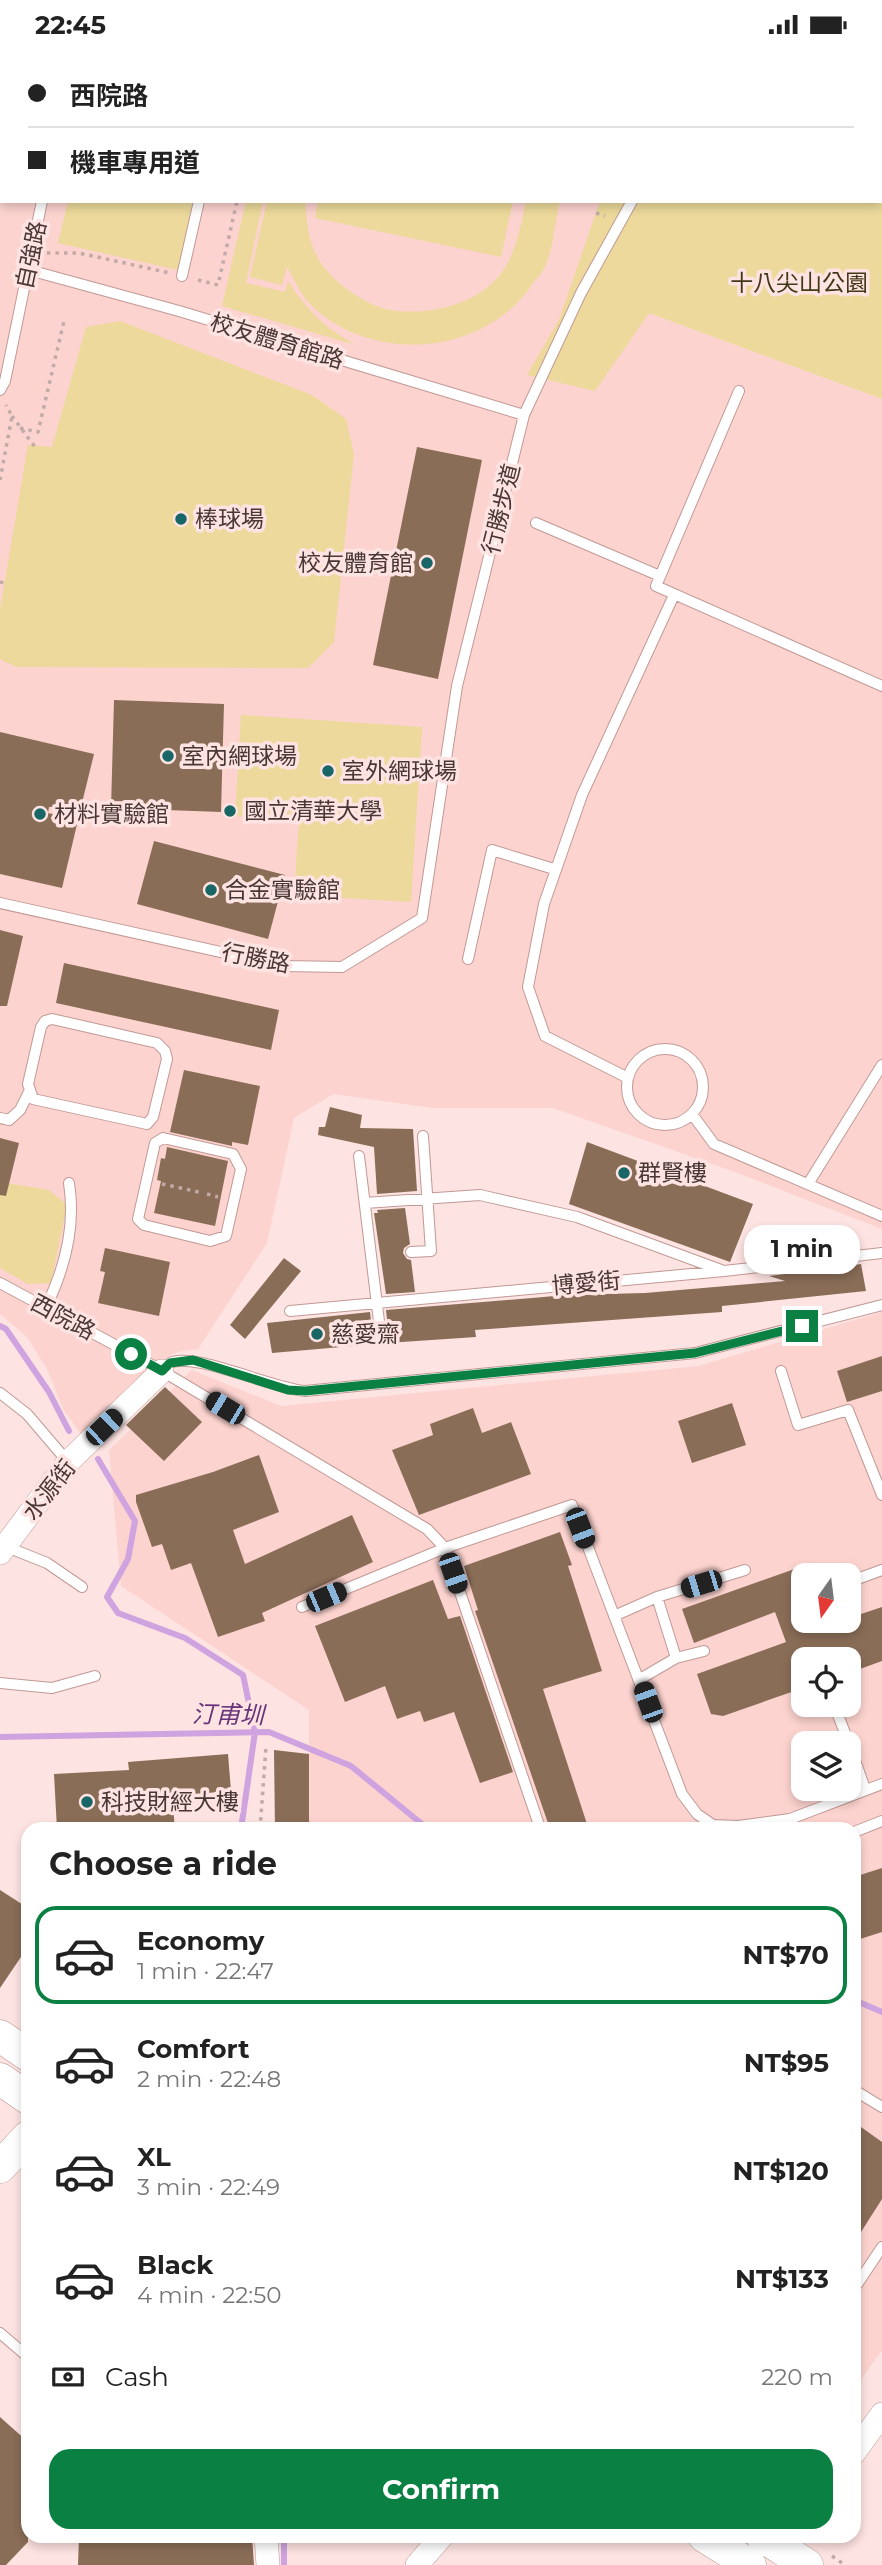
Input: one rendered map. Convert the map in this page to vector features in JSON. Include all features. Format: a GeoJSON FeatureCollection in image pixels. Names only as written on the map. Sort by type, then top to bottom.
{"type":"FeatureCollection","features":[{"type":"Feature","properties":{"kind":"main road"},"geometry":{"type":"LineString","coordinates":[[0,2036],[21,2050]]}},
{"type":"Feature","properties":{"kind":"main road"},"geometry":{"type":"LineString","coordinates":[[0,2079],[21,2093]]}},
{"type":"Feature","properties":{"kind":"main road"},"geometry":{"type":"LineString","coordinates":[[0,2167],[21,2144]]}},
{"type":"Feature","properties":{"kind":"main road"},"geometry":{"type":"LineString","coordinates":[[715,2543],[750,2565]]}},
{"type":"Feature","properties":{"kind":"street","name":"水源街"},"geometry":{"type":"LineString","coordinates":[[2,1548],[68,1462],[162,1371]]}},
{"type":"Feature","properties":{"kind":"street"},"geometry":{"type":"LineString","coordinates":[[861,2443],[882,2414]]}},
{"type":"Feature","properties":{"kind":"street"},"geometry":{"type":"LineString","coordinates":[[266,2543],[268,2565]]}},
{"type":"Feature","properties":{"kind":"street"},"geometry":{"type":"LineString","coordinates":[[421,2564],[437,2543]]}},
{"type":"Feature","properties":{"kind":"lane","name":"自強路"},"geometry":{"type":"LineString","coordinates":[[2,395],[42,203]]}},
{"type":"Feature","properties":{"kind":"lane"},"geometry":{"type":"LineString","coordinates":[[182,276],[199,203]]}},
{"type":"Feature","properties":{"kind":"lane","name":"行勝步道"},"geometry":{"type":"LineString","coordinates":[[434,838],[457,686],[524,415],[581,293],[631,203]]}},
{"type":"Feature","properties":{"kind":"lane","name":"校友體育館路"},"geometry":{"type":"LineString","coordinates":[[29,270],[179,311],[524,415]]}},
{"type":"Feature","properties":{"kind":"lane"},"geometry":{"type":"LineString","coordinates":[[739,390],[656,586],[882,685]]}},
{"type":"Feature","properties":{"kind":"lane"},"geometry":{"type":"LineString","coordinates":[[536,523],[660,576]]}},
{"type":"Feature","properties":{"kind":"lane"},"geometry":{"type":"LineString","coordinates":[[628,1078],[545,1035],[528,988],[544,904],[554,869],[582,795],[674,595]]}},
{"type":"Feature","properties":{"kind":"lane","name":"行勝路"},"geometry":{"type":"LineString","coordinates":[[0,903],[284,966],[342,967],[422,918],[434,838]]}},
{"type":"Feature","properties":{"kind":"lane"},"geometry":{"type":"LineString","coordinates":[[468,959],[492,850],[554,869]]}},
{"type":"Feature","properties":{"kind":"lane"},"geometry":{"type":"LineString","coordinates":[[0,1118],[9,1120],[15,1115],[29,1092],[28,1084],[41,1027],[45,1021],[52,1019],[157,1043],[165,1051],[167,1059],[153,1117],[147,1124],[33,1098],[29,1092]]}},
{"type":"Feature","properties":{"kind":"lane"},"geometry":{"type":"LineString","coordinates":[[652,1051],[677,1051],[698,1066],[703,1078],[704,1092],[700,1104],[682,1122],[658,1125],[646,1121],[636,1113],[627,1091],[628,1078],[632,1067],[640,1058],[652,1051]]}},
{"type":"Feature","properties":{"kind":"lane"},"geometry":{"type":"LineString","coordinates":[[808,1184],[882,1065]]}},
{"type":"Feature","properties":{"kind":"lane"},"geometry":{"type":"LineString","coordinates":[[692,1114],[714,1144],[882,1216]]}},
{"type":"Feature","properties":{"kind":"lane"},"geometry":{"type":"LineString","coordinates":[[411,1252],[431,1251],[423,1136]]}},
{"type":"Feature","properties":{"kind":"lane"},"geometry":{"type":"LineString","coordinates":[[163,1138],[233,1154],[241,1168],[226,1236],[210,1241],[144,1226],[138,1219],[146,1180],[155,1143],[163,1138]]}},
{"type":"Feature","properties":{"kind":"lane"},"geometry":{"type":"LineString","coordinates":[[359,1156],[381,1338]]}},
{"type":"Feature","properties":{"kind":"lane"},"geometry":{"type":"LineString","coordinates":[[46,1307],[61,1276],[66,1252],[73,1208],[69,1183]]}},
{"type":"Feature","properties":{"kind":"lane"},"geometry":{"type":"LineString","coordinates":[[365,1203],[480,1195],[577,1217],[724,1271]]}},
{"type":"Feature","properties":{"kind":"lane","name":"博愛街"},"geometry":{"type":"LineString","coordinates":[[290,1311],[724,1271],[882,1253]]}},
{"type":"Feature","properties":{"kind":"lane","name":"西院路"},"geometry":{"type":"LineString","coordinates":[[0,1283],[162,1371],[428,1529],[445,1548]]}},
{"type":"Feature","properties":{"kind":"lane"},"geometry":{"type":"LineString","coordinates":[[162,1371],[170,1363],[193,1360],[288,1390],[305,1391],[695,1353],[882,1305]]}},
{"type":"Feature","properties":{"kind":"lane"},"geometry":{"type":"LineString","coordinates":[[781,1371],[797,1425],[848,1410],[882,1495]]}},
{"type":"Feature","properties":{"kind":"lane"},"geometry":{"type":"LineString","coordinates":[[0,1392],[27,1414],[68,1462]]}},
{"type":"Feature","properties":{"kind":"lane"},"geometry":{"type":"LineString","coordinates":[[302,1607],[445,1548],[572,1505],[682,1794],[697,1814],[709,1822]]}},
{"type":"Feature","properties":{"kind":"lane"},"geometry":{"type":"LineString","coordinates":[[2,1548],[47,1563],[82,1587]]}},
{"type":"Feature","properties":{"kind":"lane"},"geometry":{"type":"LineString","coordinates":[[445,1548],[538,1822]]}},
{"type":"Feature","properties":{"kind":"lane"},"geometry":{"type":"LineString","coordinates":[[614,1616],[657,1597],[745,1570]]}},
{"type":"Feature","properties":{"kind":"lane"},"geometry":{"type":"LineString","coordinates":[[861,1578],[882,1570]]}},
{"type":"Feature","properties":{"kind":"lane"},"geometry":{"type":"LineString","coordinates":[[657,1597],[676,1658]]}},
{"type":"Feature","properties":{"kind":"lane"},"geometry":{"type":"LineString","coordinates":[[640,1679],[676,1658],[704,1651]]}},
{"type":"Feature","properties":{"kind":"lane"},"geometry":{"type":"LineString","coordinates":[[0,1683],[52,1689],[95,1676]]}},
{"type":"Feature","properties":{"kind":"lane"},"geometry":{"type":"LineString","coordinates":[[861,1775],[866,1789]]}},
{"type":"Feature","properties":{"kind":"lane"},"geometry":{"type":"LineString","coordinates":[[792,1822],[882,1784]]}},
{"type":"Feature","properties":{"kind":"lane"},"geometry":{"type":"LineString","coordinates":[[861,1829],[882,1821]]}},
{"type":"Feature","properties":{"kind":"lane"},"geometry":{"type":"LineString","coordinates":[[861,2094],[882,2107]]}},
{"type":"Feature","properties":{"kind":"lane"},"geometry":{"type":"LineString","coordinates":[[861,2278],[882,2247]]}},
{"type":"Feature","properties":{"kind":"lane"},"geometry":{"type":"LineString","coordinates":[[0,2333],[21,2351]]}},
{"type":"Feature","properties":{"kind":"path"},"geometry":{"type":"LineString","coordinates":[[41,253],[79,253],[218,285],[237,203]]}},
{"type":"Feature","properties":{"kind":"path"},"geometry":{"type":"LineString","coordinates":[[20,428],[38,432],[64,321]]}},
{"type":"Feature","properties":{"kind":"path"},"geometry":{"type":"LineString","coordinates":[[2,395],[12,416],[35,447]]}},
{"type":"Feature","properties":{"kind":"path"},"geometry":{"type":"LineString","coordinates":[[0,480],[12,416]]}},
{"type":"Feature","properties":{"kind":"path"},"geometry":{"type":"LineString","coordinates":[[146,1180],[199,1192]]}},
{"type":"Feature","properties":{"kind":"path"},"geometry":{"type":"LineString","coordinates":[[261,1822],[266,1747]]}},
{"type":"Feature","properties":{"kind":"shaded area","name":"國立清華大學"},"geometry":{"type":"Polygon","coordinates":[[[0,203],[695,203],[649,313],[882,399],[882,1229],[735,1172],[553,1108],[432,1108],[333,1094],[294,1118],[267,1243],[198,1349],[177,1352],[152,1365],[83,1437],[63,1409],[48,1371],[27,1337],[0,1314],[0,203]]]}},
{"type":"Feature","properties":{"kind":"shaded area"},"geometry":{"type":"Polygon","coordinates":[[[882,1312],[882,2350],[861,2380],[861,1822],[309,1822],[309,1710],[121,1586],[109,1450],[192,1370],[281,1406],[698,1366],[882,1312]]]}},
{"type":"Feature","properties":{"kind":"green space"},"geometry":{"type":"Polygon","coordinates":[[[68,203],[193,203],[178,270],[58,243],[68,203]]]}},
{"type":"Feature","properties":{"kind":"green space"},"geometry":{"type":"Polygon","coordinates":[[[246,203],[263,203],[246,283],[285,292],[288,281],[317,317],[334,332],[356,345],[222,306],[246,203]]]}},
{"type":"Feature","properties":{"kind":"green space"},"geometry":{"type":"Polygon","coordinates":[[[267,203],[305,203],[311,241],[317,256],[342,286],[371,304],[390,310],[421,311],[452,306],[480,293],[502,272],[511,256],[526,203],[560,203],[551,249],[537,278],[513,307],[488,325],[459,338],[428,344],[396,344],[365,337],[336,324],[310,304],[287,267],[282,285],[250,277],[267,203]]]}},
{"type":"Feature","properties":{"kind":"green space"},"geometry":{"type":"Polygon","coordinates":[[[318,203],[513,203],[501,257],[315,218],[318,203]]]}},
{"type":"Feature","properties":{"kind":"green space","name":"十八尖山公園"},"geometry":{"type":"Polygon","coordinates":[[[599,203],[882,203],[882,399],[649,313],[595,391],[527,375],[559,320],[599,203]]]}},
{"type":"Feature","properties":{"kind":"green space","name":"棒球場"},"geometry":{"type":"Polygon","coordinates":[[[120,321],[312,395],[346,419],[354,454],[334,642],[308,668],[16,667],[0,659],[0,609],[28,445],[52,447],[86,327],[120,321]]]}},
{"type":"Feature","properties":{"kind":"green space","name":"室外網球場"},"geometry":{"type":"Polygon","coordinates":[[[241,715],[422,727],[411,902],[294,895],[299,821],[235,816],[241,715]]]}},
{"type":"Feature","properties":{"kind":"green space"},"geometry":{"type":"Polygon","coordinates":[[[0,1182],[49,1190],[67,1205],[51,1283],[28,1284],[0,1268],[0,1182]]]}},
{"type":"Feature","properties":{"kind":"building","name":"校友體育館"},"geometry":{"type":"Polygon","coordinates":[[[417,447],[482,460],[438,679],[373,665],[417,447]]]}},
{"type":"Feature","properties":{"kind":"building","name":"室內網球場"},"geometry":{"type":"Polygon","coordinates":[[[114,700],[224,704],[221,812],[111,808],[114,700]]]}},
{"type":"Feature","properties":{"kind":"building","name":"材料實驗館"},"geometry":{"type":"Polygon","coordinates":[[[0,732],[94,754],[81,807],[49,807],[48,813],[78,820],[62,888],[0,874],[0,732]]]}},
{"type":"Feature","properties":{"kind":"building","name":"合金實驗館"},"geometry":{"type":"Polygon","coordinates":[[[154,841],[285,875],[268,939],[137,904],[154,841]]]}},
{"type":"Feature","properties":{"kind":"building"},"geometry":{"type":"Polygon","coordinates":[[[0,930],[23,936],[7,1006],[0,1006],[0,930]]]}},
{"type":"Feature","properties":{"kind":"building"},"geometry":{"type":"Polygon","coordinates":[[[64,963],[279,1010],[271,1050],[56,1003],[64,963]]]}},
{"type":"Feature","properties":{"kind":"building"},"geometry":{"type":"Polygon","coordinates":[[[184,1070],[260,1086],[248,1145],[232,1142],[232,1146],[170,1132],[184,1070]]]}},
{"type":"Feature","properties":{"kind":"building"},"geometry":{"type":"Polygon","coordinates":[[[330,1107],[362,1115],[360,1128],[413,1129],[417,1191],[377,1194],[374,1147],[318,1135],[319,1127],[325,1127],[330,1107]]]}},
{"type":"Feature","properties":{"kind":"building"},"geometry":{"type":"Polygon","coordinates":[[[0,1138],[19,1143],[6,1196],[0,1195],[0,1138]]]}},
{"type":"Feature","properties":{"kind":"building","name":"群賢樓"},"geometry":{"type":"Polygon","coordinates":[[[587,1142],[753,1204],[730,1262],[569,1204],[587,1142]]]}},
{"type":"Feature","properties":{"kind":"building"},"geometry":{"type":"Polygon","coordinates":[[[167,1147],[228,1161],[215,1226],[154,1213],[161,1181],[157,1180],[161,1158],[165,1159],[167,1147]]]}},
{"type":"Feature","properties":{"kind":"building"},"geometry":{"type":"Polygon","coordinates":[[[405,1208],[410,1244],[404,1248],[403,1253],[411,1260],[415,1292],[386,1294],[374,1213],[378,1213],[377,1210],[405,1208]]]}},
{"type":"Feature","properties":{"kind":"building"},"geometry":{"type":"Polygon","coordinates":[[[105,1248],[170,1262],[159,1316],[98,1303],[105,1272],[100,1271],[105,1248]]]}},
{"type":"Feature","properties":{"kind":"building"},"geometry":{"type":"Polygon","coordinates":[[[284,1258],[301,1271],[245,1339],[230,1325],[284,1258]]]}},
{"type":"Feature","properties":{"kind":"building"},"geometry":{"type":"Polygon","coordinates":[[[861,1264],[866,1291],[722,1306],[722,1312],[475,1330],[476,1337],[387,1343],[389,1337],[386,1310],[785,1281],[769,1276],[861,1264]]]}},
{"type":"Feature","properties":{"kind":"building","name":"慈愛齋"},"geometry":{"type":"Polygon","coordinates":[[[370,1312],[376,1344],[272,1353],[267,1323],[370,1312]]]}},
{"type":"Feature","properties":{"kind":"building"},"geometry":{"type":"Polygon","coordinates":[[[882,1356],[882,1391],[847,1402],[837,1371],[882,1356]]]}},
{"type":"Feature","properties":{"kind":"building"},"geometry":{"type":"Polygon","coordinates":[[[165,1387],[202,1422],[164,1461],[126,1425],[165,1387]]]}},
{"type":"Feature","properties":{"kind":"building"},"geometry":{"type":"Polygon","coordinates":[[[732,1403],[746,1445],[692,1463],[678,1421],[732,1403]]]}},
{"type":"Feature","properties":{"kind":"building"},"geometry":{"type":"Polygon","coordinates":[[[473,1408],[482,1433],[511,1422],[531,1474],[419,1515],[392,1450],[433,1435],[430,1424],[473,1408]]]}},
{"type":"Feature","properties":{"kind":"building"},"geometry":{"type":"Polygon","coordinates":[[[259,1455],[279,1512],[233,1530],[245,1564],[352,1515],[373,1562],[262,1613],[265,1621],[218,1637],[191,1563],[171,1570],[162,1544],[152,1547],[136,1495],[259,1455]]]}},
{"type":"Feature","properties":{"kind":"building"},"geometry":{"type":"Polygon","coordinates":[[[560,1532],[572,1565],[568,1566],[602,1671],[543,1689],[586,1822],[548,1822],[475,1611],[478,1610],[464,1566],[560,1532]]]}},
{"type":"Feature","properties":{"kind":"building"},"geometry":{"type":"Polygon","coordinates":[[[791,1570],[791,1633],[861,1633],[861,1614],[882,1607],[882,1661],[861,1669],[861,1647],[791,1647],[791,1692],[723,1716],[711,1714],[697,1674],[786,1642],[775,1612],[694,1643],[682,1609],[791,1570]]]}},
{"type":"Feature","properties":{"kind":"building"},"geometry":{"type":"Polygon","coordinates":[[[433,1580],[448,1619],[460,1616],[513,1772],[480,1783],[454,1712],[424,1722],[420,1711],[397,1719],[385,1686],[345,1702],[315,1626],[433,1580]]]}},
{"type":"Feature","properties":{"kind":"building"},"geometry":{"type":"Polygon","coordinates":[[[274,1750],[309,1754],[309,1822],[275,1822],[274,1750]]]}},
{"type":"Feature","properties":{"kind":"building"},"geometry":{"type":"Polygon","coordinates":[[[228,1754],[231,1791],[172,1796],[174,1822],[57,1822],[54,1774],[129,1770],[128,1762],[228,1754]]]}},
{"type":"Feature","properties":{"kind":"building"},"geometry":{"type":"Polygon","coordinates":[[[882,1868],[882,1932],[861,1939],[861,1875],[882,1868]]]}},
{"type":"Feature","properties":{"kind":"building"},"geometry":{"type":"Polygon","coordinates":[[[0,1890],[21,1904],[21,1957],[0,1988],[0,1890]]]}},
{"type":"Feature","properties":{"kind":"building"},"geometry":{"type":"Polygon","coordinates":[[[861,2127],[882,2142],[882,2199],[861,2232],[861,2127]]]}},
{"type":"Feature","properties":{"kind":"building"},"geometry":{"type":"Polygon","coordinates":[[[0,2417],[21,2436],[21,2543],[27,2543],[6,2565],[0,2565],[0,2417]]]}},
{"type":"Feature","properties":{"kind":"building"},"geometry":{"type":"Polygon","coordinates":[[[79,2543],[252,2543],[254,2565],[78,2565],[79,2543]]]}},
{"type":"Feature","properties":{"kind":"waterway"},"geometry":{"type":"LineString","coordinates":[[0,1326],[6,1329],[49,1392],[69,1431]]}},
{"type":"Feature","properties":{"kind":"waterway"},"geometry":{"type":"LineString","coordinates":[[98,1459],[135,1521],[128,1559],[107,1597],[118,1613],[185,1638],[243,1675],[255,1732],[242,1822]]}},
{"type":"Feature","properties":{"kind":"waterway","name":"汀甫圳"},"geometry":{"type":"LineString","coordinates":[[0,1737],[269,1732],[351,1766],[419,1822]]}},
{"type":"Feature","properties":{"kind":"waterway","name":"汀甫圳"},"geometry":{"type":"LineString","coordinates":[[861,2003],[882,2012]]}},
{"type":"Feature","properties":{"kind":"waterway"},"geometry":{"type":"LineString","coordinates":[[284,2543],[284,2565]]}},
{"type":"Feature","properties":{"kind":"place","name":"棒球場"},"geometry":{"type":"Point","coordinates":[181,519]}},
{"type":"Feature","properties":{"kind":"place","name":"校友體育館"},"geometry":{"type":"Point","coordinates":[427,563]}},
{"type":"Feature","properties":{"kind":"place","name":"室內網球場"},"geometry":{"type":"Point","coordinates":[168,756]}},
{"type":"Feature","properties":{"kind":"place","name":"室外網球場"},"geometry":{"type":"Point","coordinates":[328,771]}},
{"type":"Feature","properties":{"kind":"place","name":"國立清華大學"},"geometry":{"type":"Point","coordinates":[230,811]}},
{"type":"Feature","properties":{"kind":"place","name":"材料實驗館"},"geometry":{"type":"Point","coordinates":[40,814]}},
{"type":"Feature","properties":{"kind":"place","name":"合金實驗館"},"geometry":{"type":"Point","coordinates":[211,890]}},
{"type":"Feature","properties":{"kind":"place","name":"群賢樓"},"geometry":{"type":"Point","coordinates":[624,1173]}},
{"type":"Feature","properties":{"kind":"place","name":"慈愛齋"},"geometry":{"type":"Point","coordinates":[317,1334]}},
{"type":"Feature","properties":{"kind":"place","name":"科技財經大樓"},"geometry":{"type":"Point","coordinates":[87,1802]}},
{"type":"Feature","properties":{"kind":"route"},"geometry":{"type":"LineString","coordinates":[[131,1354],[162,1371],[170,1363],[193,1360],[288,1390],[305,1391],[695,1353],[802,1326]]}}]}
